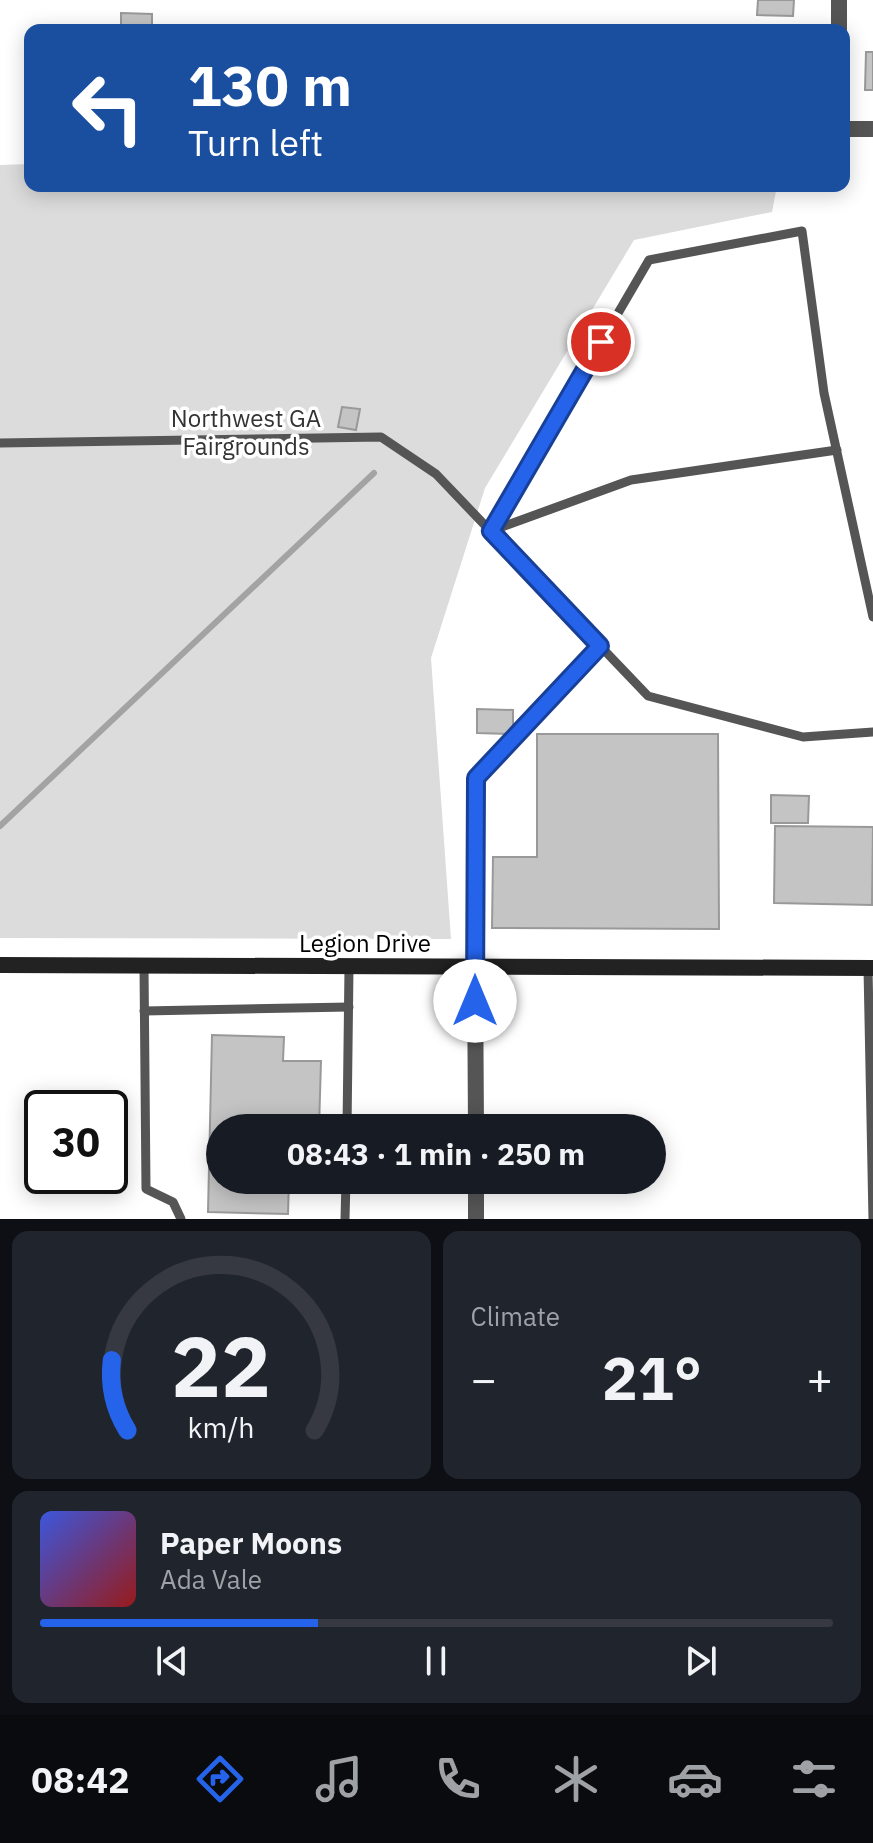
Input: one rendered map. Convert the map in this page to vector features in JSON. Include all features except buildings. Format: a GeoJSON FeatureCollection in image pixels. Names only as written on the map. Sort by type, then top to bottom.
{"type":"FeatureCollection","features":[{"type":"Feature","properties":{"kind":"street"},"geometry":{"type":"LineString","coordinates":[[839,0],[839,24]]}},
{"type":"Feature","properties":{"kind":"street"},"geometry":{"type":"LineString","coordinates":[[850,129],[873,129]]}},
{"type":"Feature","properties":{"kind":"street","name":"Legion Drive"},"geometry":{"type":"LineString","coordinates":[[0,965],[870,968]]}},
{"type":"Feature","properties":{"kind":"street"},"geometry":{"type":"LineString","coordinates":[[475,969],[476,1114]]}},
{"type":"Feature","properties":{"kind":"street"},"geometry":{"type":"LineString","coordinates":[[476,1194],[476,1219]]}},
{"type":"Feature","properties":{"kind":"lane"},"geometry":{"type":"LineString","coordinates":[[491,531],[649,260],[802,231],[824,393],[873,617]]}},
{"type":"Feature","properties":{"kind":"lane"},"geometry":{"type":"LineString","coordinates":[[0,443],[381,437],[436,474],[648,696],[803,737],[873,732]]}},
{"type":"Feature","properties":{"kind":"lane"},"geometry":{"type":"LineString","coordinates":[[491,531],[631,480],[837,450]]}},
{"type":"Feature","properties":{"kind":"lane"},"geometry":{"type":"LineString","coordinates":[[475,969],[476,778],[600,646]]}},
{"type":"Feature","properties":{"kind":"lane"},"geometry":{"type":"LineString","coordinates":[[144,966],[146,1189],[173,1202],[181,1219]]}},
{"type":"Feature","properties":{"kind":"lane"},"geometry":{"type":"LineString","coordinates":[[347,1114],[349,968]]}},
{"type":"Feature","properties":{"kind":"lane"},"geometry":{"type":"LineString","coordinates":[[870,968],[873,1219]]}},
{"type":"Feature","properties":{"kind":"lane"},"geometry":{"type":"LineString","coordinates":[[144,1011],[349,1007]]}},
{"type":"Feature","properties":{"kind":"lane"},"geometry":{"type":"LineString","coordinates":[[345,1219],[346,1194]]}},
{"type":"Feature","properties":{"kind":"green space","name":"Northwest GA Fairgrounds"},"geometry":{"type":"Polygon","coordinates":[[[24,164],[24,192],[776,192],[772,212],[634,240],[485,488],[431,658],[451,939],[0,938],[0,165],[24,164]]]}},
{"type":"Feature","properties":{"kind":"waterway"},"geometry":{"type":"LineString","coordinates":[[0,826],[374,473]]}},
{"type":"Feature","properties":{"kind":"route"},"geometry":{"type":"LineString","coordinates":[[475,1001],[476,778],[600,646],[491,531],[601,342]]}}]}
